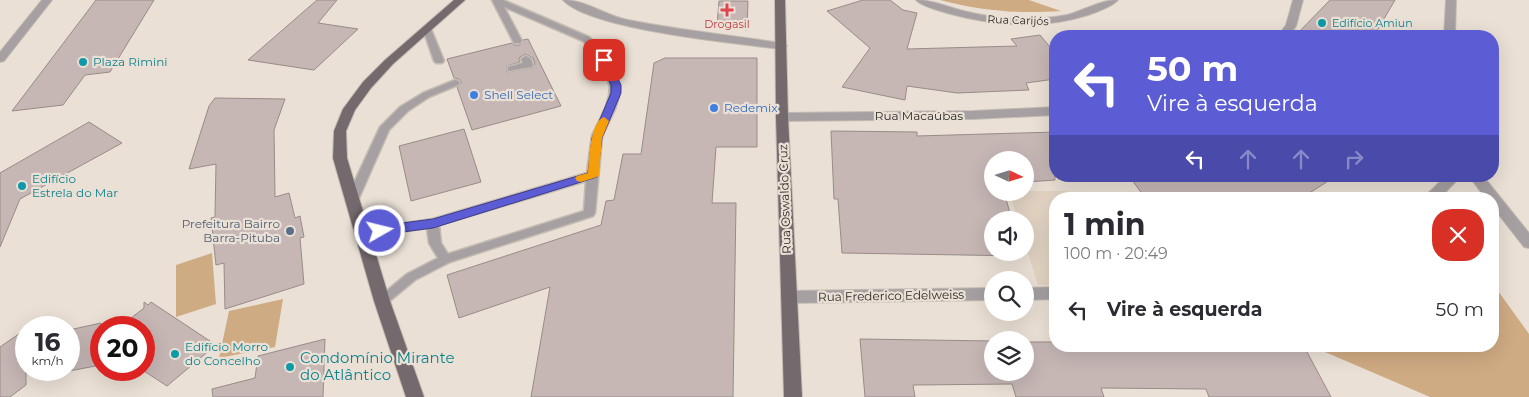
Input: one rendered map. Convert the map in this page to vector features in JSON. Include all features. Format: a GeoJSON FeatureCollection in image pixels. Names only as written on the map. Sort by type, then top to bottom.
{"type":"FeatureCollection","features":[{"type":"Feature","properties":{"kind":"main road"},"geometry":{"type":"LineString","coordinates":[[415,397],[382,301],[340,158],[340,131],[349,109],[367,85],[383,68],[460,0]]}},
{"type":"Feature","properties":{"kind":"main road","name":"Rua Oswaldo Cruz"},"geometry":{"type":"LineString","coordinates":[[780,0],[782,117],[793,397]]}},
{"type":"Feature","properties":{"kind":"street"},"geometry":{"type":"LineString","coordinates":[[0,59],[47,0]]}},
{"type":"Feature","properties":{"kind":"street"},"geometry":{"type":"LineString","coordinates":[[568,0],[598,15],[625,23],[781,46]]}},
{"type":"Feature","properties":{"kind":"street","name":"Rua Carijós"},"geometry":{"type":"LineString","coordinates":[[921,0],[960,15],[1014,21],[1049,22],[1073,18],[1096,10],[1113,0]]}},
{"type":"Feature","properties":{"kind":"street"},"geometry":{"type":"LineString","coordinates":[[1288,30],[1291,26],[1298,0]]}},
{"type":"Feature","properties":{"kind":"street"},"geometry":{"type":"LineString","coordinates":[[1450,30],[1451,0]]}},
{"type":"Feature","properties":{"kind":"street","name":"Rua Macaúbas"},"geometry":{"type":"LineString","coordinates":[[782,117],[1049,112]]}},
{"type":"Feature","properties":{"kind":"street"},"geometry":{"type":"LineString","coordinates":[[1439,192],[1448,182]]}},
{"type":"Feature","properties":{"kind":"street"},"geometry":{"type":"LineString","coordinates":[[1481,182],[1489,192]]}},
{"type":"Feature","properties":{"kind":"street"},"geometry":{"type":"LineString","coordinates":[[1499,205],[1529,243]]}},
{"type":"Feature","properties":{"kind":"street"},"geometry":{"type":"LineString","coordinates":[[1034,294],[1049,293]]}},
{"type":"Feature","properties":{"kind":"street","name":"Rua Frederico Edelweiss"},"geometry":{"type":"LineString","coordinates":[[789,297],[984,294]]}},
{"type":"Feature","properties":{"kind":"lane"},"geometry":{"type":"LineString","coordinates":[[497,0],[517,41]]}},
{"type":"Feature","properties":{"kind":"lane"},"geometry":{"type":"LineString","coordinates":[[382,301],[411,277],[446,259],[589,213],[597,138],[616,93],[616,85],[597,48],[586,39],[497,0]]}},
{"type":"Feature","properties":{"kind":"lane"},"geometry":{"type":"LineString","coordinates":[[427,29],[439,61]]}},
{"type":"Feature","properties":{"kind":"lane"},"geometry":{"type":"LineString","coordinates":[[511,69],[528,65],[526,59]]}},
{"type":"Feature","properties":{"kind":"lane"},"geometry":{"type":"LineString","coordinates":[[353,198],[384,129],[404,109],[450,82]]}},
{"type":"Feature","properties":{"kind":"lane"},"geometry":{"type":"LineString","coordinates":[[362,233],[433,224],[593,175]]}},
{"type":"Feature","properties":{"kind":"lane"},"geometry":{"type":"LineString","coordinates":[[433,224],[432,234],[436,248],[446,259]]}},
{"type":"Feature","properties":{"kind":"shaded area"},"geometry":{"type":"Polygon","coordinates":[[[940,0],[1029,0],[1061,11],[1000,11],[940,0]]]}},
{"type":"Feature","properties":{"kind":"shaded area"},"geometry":{"type":"Polygon","coordinates":[[[1034,191],[1067,191],[1049,192],[1049,285],[1038,285],[1030,261],[1034,261],[1034,211],[1015,211],[1012,201],[1034,201],[1034,191]]]}},
{"type":"Feature","properties":{"kind":"shaded area"},"geometry":{"type":"Polygon","coordinates":[[[212,253],[216,304],[176,317],[176,265],[212,253]]]}},
{"type":"Feature","properties":{"kind":"shaded area"},"geometry":{"type":"Polygon","coordinates":[[[1499,292],[1529,334],[1529,397],[1430,397],[1325,352],[1499,352],[1499,292]]]}},
{"type":"Feature","properties":{"kind":"shaded area"},"geometry":{"type":"Polygon","coordinates":[[[283,299],[275,347],[219,358],[229,311],[283,299]]]}},
{"type":"Feature","properties":{"kind":"building","name":"Plaza Rimini"},"geometry":{"type":"Polygon","coordinates":[[[96,0],[154,0],[110,72],[85,75],[63,105],[12,111],[96,0]]]}},
{"type":"Feature","properties":{"kind":"building"},"geometry":{"type":"Polygon","coordinates":[[[317,0],[337,0],[318,23],[358,29],[314,70],[248,60],[317,0]]]}},
{"type":"Feature","properties":{"kind":"building"},"geometry":{"type":"Polygon","coordinates":[[[863,0],[890,0],[903,10],[917,13],[907,49],[1017,46],[1011,39],[1040,35],[1049,46],[1049,80],[1026,83],[1029,90],[957,93],[907,86],[905,100],[842,87],[870,48],[827,11],[863,0]]]}},
{"type":"Feature","properties":{"kind":"building"},"geometry":{"type":"Polygon","coordinates":[[[1330,0],[1395,0],[1378,30],[1301,30],[1330,0]]]}},
{"type":"Feature","properties":{"kind":"building"},"geometry":{"type":"Polygon","coordinates":[[[719,1],[748,1],[747,30],[717,25],[719,1]]]}},
{"type":"Feature","properties":{"kind":"building"},"geometry":{"type":"Polygon","coordinates":[[[528,39],[561,106],[472,130],[457,87],[462,83],[459,79],[454,78],[447,59],[512,43],[520,45],[523,40],[528,39]],[[525,54],[519,58],[520,62],[507,66],[507,72],[532,68],[535,64],[533,58],[525,54]]]}},
{"type":"Feature","properties":{"kind":"building"},"geometry":{"type":"Polygon","coordinates":[[[665,58],[757,58],[757,147],[716,147],[712,203],[736,203],[733,397],[531,397],[550,287],[459,318],[447,275],[601,225],[606,201],[614,200],[623,154],[641,154],[654,63],[665,58]]]}},
{"type":"Feature","properties":{"kind":"building"},"geometry":{"type":"Polygon","coordinates":[[[215,98],[285,99],[274,130],[275,197],[289,193],[295,218],[300,216],[304,237],[300,238],[304,284],[225,309],[224,263],[216,265],[211,218],[215,217],[216,164],[189,169],[209,106],[215,98]]]}},
{"type":"Feature","properties":{"kind":"building","name":"Edifício Estrela do Mar"},"geometry":{"type":"Polygon","coordinates":[[[89,122],[122,143],[20,199],[0,247],[0,173],[89,122]]]}},
{"type":"Feature","properties":{"kind":"building"},"geometry":{"type":"Polygon","coordinates":[[[464,129],[481,182],[411,201],[399,146],[464,129]]]}},
{"type":"Feature","properties":{"kind":"building"},"geometry":{"type":"Polygon","coordinates":[[[831,131],[917,132],[917,136],[1049,132],[1049,180],[1034,181],[1034,151],[984,151],[984,201],[1007,201],[1009,211],[984,211],[984,255],[842,253],[838,199],[834,199],[831,131]]]}},
{"type":"Feature","properties":{"kind":"building"},"geometry":{"type":"Polygon","coordinates":[[[1133,182],[1327,182],[1311,192],[1141,192],[1133,182]]]}},
{"type":"Feature","properties":{"kind":"building"},"geometry":{"type":"Polygon","coordinates":[[[144,302],[148,305],[151,302],[216,345],[167,386],[155,378],[155,316],[134,316],[144,308],[144,302]]]}},
{"type":"Feature","properties":{"kind":"building"},"geometry":{"type":"Polygon","coordinates":[[[90,325],[90,367],[80,369],[80,328],[90,325]]]}},
{"type":"Feature","properties":{"kind":"building"},"geometry":{"type":"Polygon","coordinates":[[[15,337],[15,381],[26,381],[26,385],[10,397],[0,397],[0,347],[15,337]]]}},
{"type":"Feature","properties":{"kind":"building","name":"Condomínio Mirante do Atlântico"},"geometry":{"type":"Polygon","coordinates":[[[325,339],[323,397],[213,397],[212,389],[255,378],[258,356],[325,339]]]}},
{"type":"Feature","properties":{"kind":"building"},"geometry":{"type":"Polygon","coordinates":[[[860,339],[984,341],[984,381],[1034,381],[1034,342],[1049,342],[1049,352],[1307,352],[1331,397],[1209,397],[1206,389],[1101,388],[1104,397],[1016,397],[1012,384],[913,385],[915,397],[865,397],[860,339]]]}},
{"type":"Feature","properties":{"kind":"slow traffic"},"geometry":{"type":"LineString","coordinates":[[581,178],[593,175],[597,138],[604,121]]}},
{"type":"Feature","properties":{"kind":"place","name":"Drogasil"},"geometry":{"type":"Point","coordinates":[727,10]}},
{"type":"Feature","properties":{"kind":"place","name":"Edifício Amiun"},"geometry":{"type":"Point","coordinates":[1322,23]}},
{"type":"Feature","properties":{"kind":"place","name":"Plaza Rimini"},"geometry":{"type":"Point","coordinates":[83,62]}},
{"type":"Feature","properties":{"kind":"place","name":"Shell Select"},"geometry":{"type":"Point","coordinates":[474,95]}},
{"type":"Feature","properties":{"kind":"place","name":"Redemix"},"geometry":{"type":"Point","coordinates":[714,108]}},
{"type":"Feature","properties":{"kind":"place","name":"Edifício Estrela do Mar"},"geometry":{"type":"Point","coordinates":[22,186]}},
{"type":"Feature","properties":{"kind":"place","name":"Prefeitura Bairro Barra-Pituba"},"geometry":{"type":"Point","coordinates":[290,231]}},
{"type":"Feature","properties":{"kind":"place","name":"Edifício Morro do Concelho"},"geometry":{"type":"Point","coordinates":[175,354]}},
{"type":"Feature","properties":{"kind":"place","name":"Condomínio Mirante do Atlântico"},"geometry":{"type":"Point","coordinates":[290,367]}},
{"type":"Feature","properties":{"kind":"route"},"geometry":{"type":"LineString","coordinates":[[380,231],[433,224],[593,175],[597,138],[616,93],[616,85],[604,60]]}}]}
